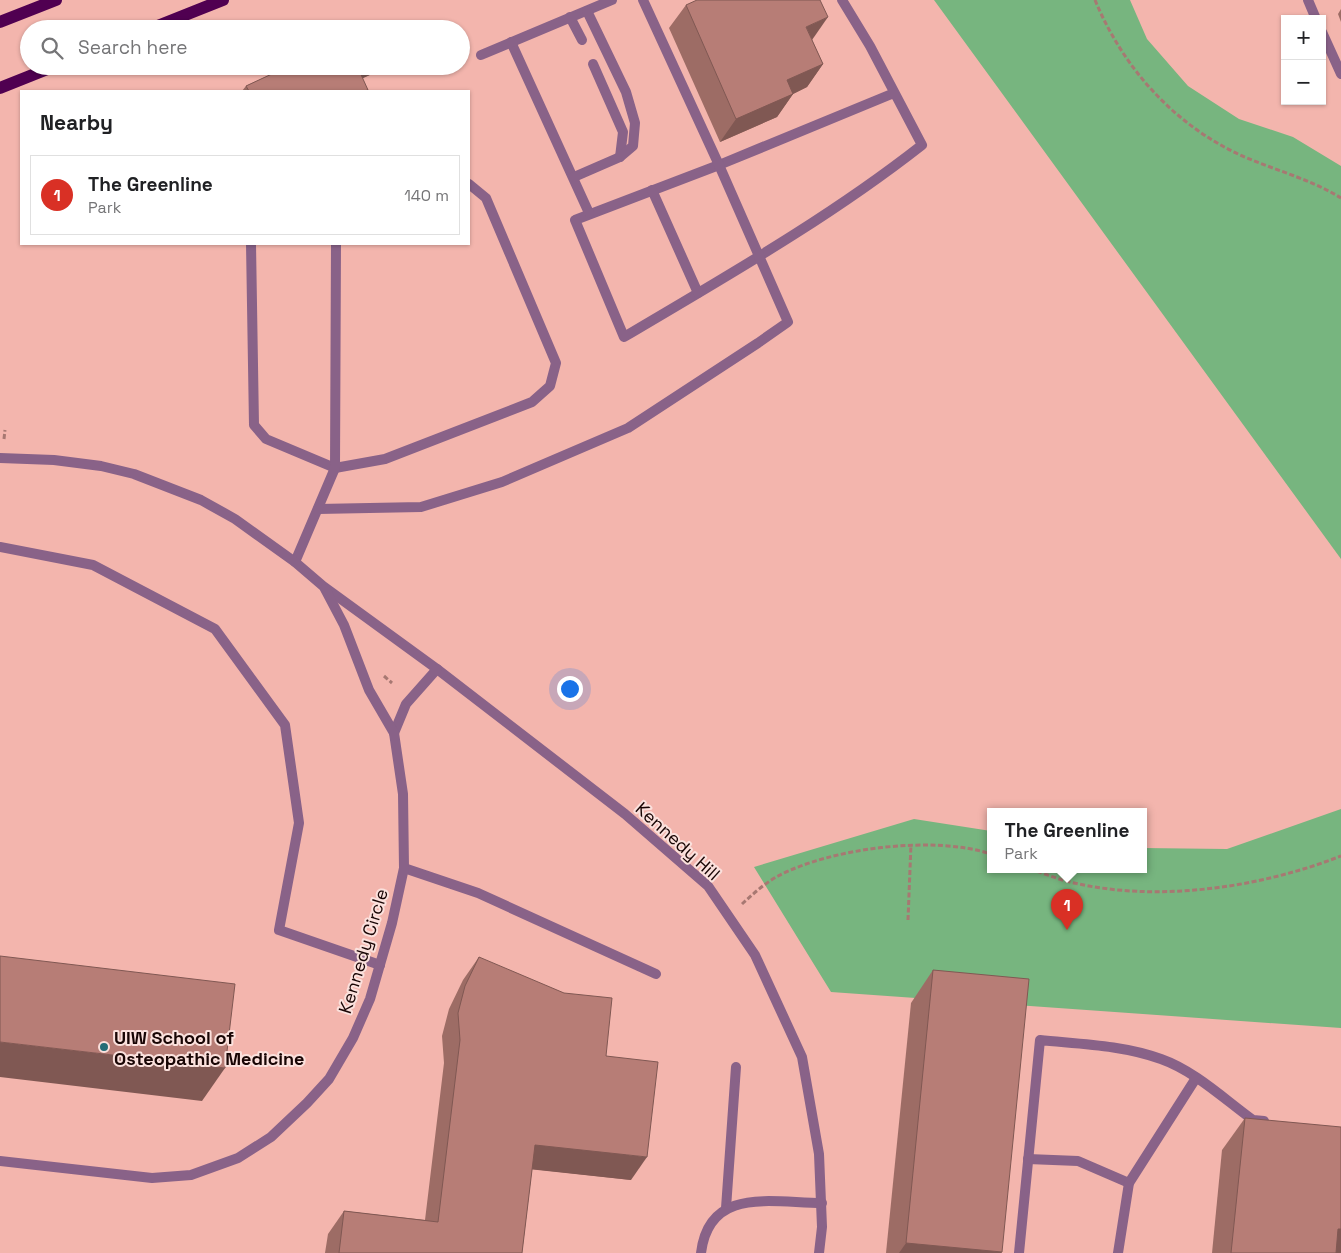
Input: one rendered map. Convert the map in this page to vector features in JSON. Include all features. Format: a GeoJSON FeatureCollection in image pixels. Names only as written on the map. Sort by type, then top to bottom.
{"type":"FeatureCollection","features":[{"type":"Feature","properties":{"kind":"main road"},"geometry":{"type":"LineString","coordinates":[[0,22],[56,0]]}},
{"type":"Feature","properties":{"kind":"main road"},"geometry":{"type":"LineString","coordinates":[[173,20],[223,0]]}},
{"type":"Feature","properties":{"kind":"main road"},"geometry":{"type":"LineString","coordinates":[[0,88],[32,75]]}},
{"type":"Feature","properties":{"kind":"street"},"geometry":{"type":"LineString","coordinates":[[481,56],[612,0]]}},
{"type":"Feature","properties":{"kind":"street"},"geometry":{"type":"LineString","coordinates":[[318,508],[420,507],[502,482],[628,428],[788,322],[719,165],[642,0]]}},
{"type":"Feature","properties":{"kind":"street"},"geometry":{"type":"LineString","coordinates":[[842,0],[870,46],[922,145],[897,165],[758,257],[624,337],[575,220],[589,213],[719,165],[894,93]]}},
{"type":"Feature","properties":{"kind":"street"},"geometry":{"type":"LineString","coordinates":[[1308,0],[1314,15]]}},
{"type":"Feature","properties":{"kind":"street"},"geometry":{"type":"LineString","coordinates":[[574,177],[620,157],[633,146],[635,123],[626,92],[587,11]]}},
{"type":"Feature","properties":{"kind":"street"},"geometry":{"type":"LineString","coordinates":[[570,17],[582,40]]}},
{"type":"Feature","properties":{"kind":"street"},"geometry":{"type":"LineString","coordinates":[[1326,41],[1341,74]]}},
{"type":"Feature","properties":{"kind":"street"},"geometry":{"type":"LineString","coordinates":[[511,42],[589,213]]}},
{"type":"Feature","properties":{"kind":"street"},"geometry":{"type":"LineString","coordinates":[[593,64],[623,132],[620,157]]}},
{"type":"Feature","properties":{"kind":"street"},"geometry":{"type":"LineString","coordinates":[[251,245],[254,425],[266,439],[335,468],[385,459],[532,402],[550,386],[556,363],[486,198],[470,185]]}},
{"type":"Feature","properties":{"kind":"street"},"geometry":{"type":"LineString","coordinates":[[652,190],[698,293]]}},
{"type":"Feature","properties":{"kind":"street"},"geometry":{"type":"LineString","coordinates":[[295,562],[335,468],[336,245]]}},
{"type":"Feature","properties":{"kind":"street","name":"Kennedy Circle"},"geometry":{"type":"LineString","coordinates":[[0,458],[54,460],[101,466],[134,474],[209,505],[234,519],[295,562],[323,586],[437,669]]}},
{"type":"Feature","properties":{"kind":"street"},"geometry":{"type":"LineString","coordinates":[[0,547],[93,565],[215,629],[285,725],[299,822],[279,930],[380,964]]}},
{"type":"Feature","properties":{"kind":"street","name":"Kennedy Circle"},"geometry":{"type":"LineString","coordinates":[[0,1161],[152,1178],[191,1175],[238,1158],[271,1138],[308,1103],[329,1079],[352,1038],[370,999],[392,923],[404,868],[403,794],[394,733],[369,690],[344,625],[323,586]]}},
{"type":"Feature","properties":{"kind":"street"},"geometry":{"type":"LineString","coordinates":[[394,733],[406,704],[437,669]]}},
{"type":"Feature","properties":{"kind":"street","name":"Kennedy Hill"},"geometry":{"type":"LineString","coordinates":[[437,669],[624,814],[708,886],[755,955],[802,1056],[819,1154],[822,1204],[819,1253]]}},
{"type":"Feature","properties":{"kind":"street"},"geometry":{"type":"LineString","coordinates":[[404,868],[478,893],[656,974]]}},
{"type":"Feature","properties":{"kind":"street"},"geometry":{"type":"LineString","coordinates":[[1019,1253],[1040,1040],[1123,1050],[1161,1059],[1196,1078],[1253,1120],[1272,1122]]}},
{"type":"Feature","properties":{"kind":"street"},"geometry":{"type":"LineString","coordinates":[[726,1208],[736,1067]]}},
{"type":"Feature","properties":{"kind":"street"},"geometry":{"type":"LineString","coordinates":[[1118,1253],[1129,1183],[1196,1078]]}},
{"type":"Feature","properties":{"kind":"street"},"geometry":{"type":"LineString","coordinates":[[1028,1160],[1078,1161],[1129,1183]]}},
{"type":"Feature","properties":{"kind":"street"},"geometry":{"type":"LineString","coordinates":[[701,1253],[707,1228],[714,1217],[726,1208],[742,1202],[822,1204]]}},
{"type":"Feature","properties":{"kind":"path"},"geometry":{"type":"LineString","coordinates":[[1095,0],[1105,24],[1123,53],[1147,85],[1175,114],[1213,141],[1341,198]]}},
{"type":"Feature","properties":{"kind":"path"},"geometry":{"type":"LineString","coordinates":[[4,440],[5,430]]}},
{"type":"Feature","properties":{"kind":"path"},"geometry":{"type":"LineString","coordinates":[[728,915],[778,876],[812,863],[869,848],[911,844],[936,845],[987,853]]}},
{"type":"Feature","properties":{"kind":"path"},"geometry":{"type":"LineString","coordinates":[[908,920],[911,844]]}},
{"type":"Feature","properties":{"kind":"path"},"geometry":{"type":"LineString","coordinates":[[1042,873],[1070,882],[1119,889],[1186,892],[1269,879],[1341,856]]}},
{"type":"Feature","properties":{"kind":"green space"},"geometry":{"type":"Polygon","coordinates":[[[934,0],[1130,0],[1147,39],[1188,86],[1239,119],[1293,137],[1341,166],[1341,559],[934,0]]]}},
{"type":"Feature","properties":{"kind":"green space"},"geometry":{"type":"Polygon","coordinates":[[[1341,809],[1341,1028],[831,992],[754,867],[914,819],[987,830],[987,873],[1147,873],[1147,848],[1227,849],[1341,809]]]}},
{"type":"Feature","properties":{"kind":"building"},"geometry":{"type":"Polygon","coordinates":[[[697,0],[820,0],[828,17],[806,27],[823,64],[787,80],[793,94],[736,119],[686,5],[697,0]]]}},
{"type":"Feature","properties":{"kind":"building"},"geometry":{"type":"Polygon","coordinates":[[[270,75],[361,75],[368,90],[248,90],[246,86],[270,75]]]}},
{"type":"Feature","properties":{"kind":"building"},"geometry":{"type":"Polygon","coordinates":[[[0,956],[235,984],[225,1068],[0,1042],[0,956]]]}},
{"type":"Feature","properties":{"kind":"building"},"geometry":{"type":"Polygon","coordinates":[[[479,957],[564,993],[612,998],[606,1056],[658,1062],[647,1157],[535,1145],[522,1253],[339,1253],[344,1211],[438,1222],[460,1040],[458,1013],[465,986],[479,957]]]}},
{"type":"Feature","properties":{"kind":"building"},"geometry":{"type":"Polygon","coordinates":[[[933,970],[1029,979],[1002,1252],[906,1243],[933,970]]]}},
{"type":"Feature","properties":{"kind":"building"},"geometry":{"type":"Polygon","coordinates":[[[1245,1118],[1341,1127],[1341,1229],[1338,1229],[1336,1253],[1231,1253],[1245,1118]]]}},
{"type":"Feature","properties":{"kind":"place","name":"The Greenline"},"geometry":{"type":"Point","coordinates":[1067,930]}},
{"type":"Feature","properties":{"kind":"place","name":"UIW School of Osteopathic Medicine"},"geometry":{"type":"Point","coordinates":[104,1047]}}]}
